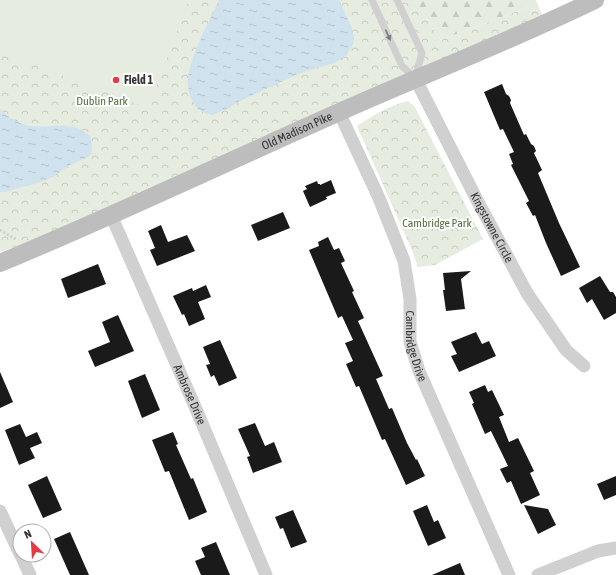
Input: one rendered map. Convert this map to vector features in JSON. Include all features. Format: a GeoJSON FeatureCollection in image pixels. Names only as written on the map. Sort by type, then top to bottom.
{"type":"FeatureCollection","features":[{"type":"Feature","properties":{"kind":"main road","name":"Old Madison Pike"},"geometry":{"type":"LineString","coordinates":[[0,263],[111,215],[415,78],[546,23],[595,0]]}},
{"type":"Feature","properties":{"kind":"street","name":"Kingstowne Circle"},"geometry":{"type":"LineString","coordinates":[[415,78],[477,200],[527,293],[566,350],[584,366]]}},
{"type":"Feature","properties":{"kind":"street","name":"Cambridge Drive"},"geometry":{"type":"LineString","coordinates":[[339,112],[379,198],[404,261],[410,299],[410,342],[419,371],[509,575]]}},
{"type":"Feature","properties":{"kind":"street","name":"Ambrose Drive"},"geometry":{"type":"LineString","coordinates":[[111,215],[190,395],[266,575]]}},
{"type":"Feature","properties":{"kind":"street"},"geometry":{"type":"LineString","coordinates":[[0,510],[12,536]]}},
{"type":"Feature","properties":{"kind":"street"},"geometry":{"type":"LineString","coordinates":[[538,575],[598,551],[616,548]]}},
{"type":"Feature","properties":{"kind":"street"},"geometry":{"type":"LineString","coordinates":[[24,563],[30,575]]}},
{"type":"Feature","properties":{"kind":"lane"},"geometry":{"type":"LineString","coordinates":[[372,0],[402,66],[415,78],[422,53],[397,0]]}},
{"type":"Feature","properties":{"kind":"path"},"geometry":{"type":"LineString","coordinates":[[454,227],[469,220]]}},
{"type":"Feature","properties":{"kind":"path"},"geometry":{"type":"LineString","coordinates":[[0,230],[17,240]]}},
{"type":"Feature","properties":{"kind":"green space","name":"Dublin Park"},"geometry":{"type":"Polygon","coordinates":[[[0,0],[414,0],[441,40],[531,6],[528,0],[536,0],[544,19],[57,232],[0,252],[0,0]]]}},
{"type":"Feature","properties":{"kind":"green space","name":"Field 1"},"geometry":{"type":"Polygon","coordinates":[[[0,0],[189,0],[148,108],[0,52],[0,0]]]}},
{"type":"Feature","properties":{"kind":"green space"},"geometry":{"type":"Polygon","coordinates":[[[414,0],[528,0],[531,6],[441,40],[414,0]]]}},
{"type":"Feature","properties":{"kind":"green space","name":"Cambridge Park"},"geometry":{"type":"Polygon","coordinates":[[[408,101],[415,107],[483,239],[435,265],[418,267],[412,250],[357,126],[388,108],[408,101]]]}},
{"type":"Feature","properties":{"kind":"water"},"geometry":{"type":"Polygon","coordinates":[[[219,0],[339,0],[351,26],[354,37],[353,44],[345,57],[334,63],[300,73],[212,115],[198,109],[192,101],[188,86],[188,76],[198,44],[219,0]]]}},
{"type":"Feature","properties":{"kind":"water"},"geometry":{"type":"Polygon","coordinates":[[[0,110],[22,124],[39,127],[69,126],[84,131],[91,137],[91,154],[43,181],[5,192],[0,192],[0,110]]]}},
{"type":"Feature","properties":{"kind":"building"},"geometry":{"type":"Polygon","coordinates":[[[502,84],[506,94],[511,100],[510,103],[524,135],[526,134],[531,144],[534,146],[536,151],[534,153],[542,170],[538,173],[559,223],[580,267],[561,276],[535,215],[533,216],[526,203],[529,201],[511,165],[513,164],[509,154],[514,152],[503,129],[500,130],[484,92],[502,84]]]}},
{"type":"Feature","properties":{"kind":"building"},"geometry":{"type":"Polygon","coordinates":[[[331,180],[336,193],[326,197],[327,199],[310,207],[303,191],[307,189],[305,186],[317,181],[320,185],[331,180]]]}},
{"type":"Feature","properties":{"kind":"building"},"geometry":{"type":"Polygon","coordinates":[[[283,212],[290,228],[258,241],[251,225],[283,212]]]}},
{"type":"Feature","properties":{"kind":"building"},"geometry":{"type":"Polygon","coordinates":[[[161,225],[168,242],[187,235],[195,251],[157,266],[150,250],[155,248],[148,231],[161,225]]]}},
{"type":"Feature","properties":{"kind":"building"},"geometry":{"type":"Polygon","coordinates":[[[328,237],[334,250],[339,248],[345,261],[341,263],[364,318],[358,321],[383,376],[376,379],[389,409],[392,408],[407,443],[425,476],[406,485],[385,439],[382,440],[359,386],[356,387],[346,364],[353,361],[345,343],[353,340],[342,316],[338,318],[309,250],[319,246],[318,242],[328,237]]]}},
{"type":"Feature","properties":{"kind":"building"},"geometry":{"type":"Polygon","coordinates":[[[98,264],[106,284],[68,298],[61,279],[98,264]]]}},
{"type":"Feature","properties":{"kind":"building"},"geometry":{"type":"Polygon","coordinates":[[[471,271],[461,279],[465,309],[446,311],[443,290],[445,290],[443,273],[471,271]]]}},
{"type":"Feature","properties":{"kind":"building"},"geometry":{"type":"Polygon","coordinates":[[[600,276],[610,292],[613,292],[616,297],[616,313],[604,320],[592,299],[587,303],[579,288],[600,276]]]}},
{"type":"Feature","properties":{"kind":"building"},"geometry":{"type":"Polygon","coordinates":[[[206,285],[211,297],[198,302],[205,319],[189,326],[184,314],[182,315],[173,296],[192,288],[193,291],[206,285]]]}},
{"type":"Feature","properties":{"kind":"building"},"geometry":{"type":"Polygon","coordinates":[[[118,315],[134,351],[95,367],[88,351],[110,342],[102,322],[118,315]]]}},
{"type":"Feature","properties":{"kind":"building"},"geometry":{"type":"Polygon","coordinates":[[[476,332],[482,344],[489,341],[496,356],[459,372],[451,356],[457,354],[451,342],[476,332]]]}},
{"type":"Feature","properties":{"kind":"building"},"geometry":{"type":"Polygon","coordinates":[[[220,340],[237,378],[219,386],[214,375],[211,377],[206,365],[210,364],[203,347],[220,340]]]}},
{"type":"Feature","properties":{"kind":"building"},"geometry":{"type":"Polygon","coordinates":[[[0,372],[13,402],[0,408],[0,372]]]}},
{"type":"Feature","properties":{"kind":"building"},"geometry":{"type":"Polygon","coordinates":[[[145,374],[160,410],[142,418],[128,381],[145,374]]]}},
{"type":"Feature","properties":{"kind":"building"},"geometry":{"type":"Polygon","coordinates":[[[485,385],[488,392],[492,390],[504,415],[499,417],[509,442],[518,438],[534,471],[530,473],[540,495],[521,504],[511,481],[507,483],[500,469],[508,466],[491,431],[485,434],[472,404],[474,403],[469,392],[485,385]]]}},
{"type":"Feature","properties":{"kind":"building"},"geometry":{"type":"Polygon","coordinates":[[[255,423],[265,446],[274,442],[282,462],[253,473],[247,457],[250,456],[238,429],[255,423]]]}},
{"type":"Feature","properties":{"kind":"building"},"geometry":{"type":"Polygon","coordinates":[[[20,424],[26,437],[37,432],[42,443],[30,448],[35,458],[19,465],[5,430],[20,424]]]}},
{"type":"Feature","properties":{"kind":"building"},"geometry":{"type":"Polygon","coordinates":[[[173,432],[178,444],[176,445],[191,479],[193,478],[207,512],[189,520],[169,471],[165,472],[152,440],[173,432]]]}},
{"type":"Feature","properties":{"kind":"building"},"geometry":{"type":"Polygon","coordinates":[[[47,476],[62,510],[43,518],[28,485],[47,476]]]}},
{"type":"Feature","properties":{"kind":"building"},"geometry":{"type":"Polygon","coordinates":[[[616,476],[616,495],[604,500],[597,484],[616,476]]]}},
{"type":"Feature","properties":{"kind":"building"},"geometry":{"type":"Polygon","coordinates":[[[427,505],[434,522],[438,520],[446,538],[428,546],[413,511],[427,505]]]}},
{"type":"Feature","properties":{"kind":"building"},"geometry":{"type":"Polygon","coordinates":[[[524,505],[548,509],[556,525],[538,534],[524,505]]]}},
{"type":"Feature","properties":{"kind":"building"},"geometry":{"type":"Polygon","coordinates":[[[293,510],[307,542],[291,548],[283,528],[280,529],[275,517],[293,510]]]}},
{"type":"Feature","properties":{"kind":"building"},"geometry":{"type":"Polygon","coordinates":[[[70,532],[89,575],[70,575],[54,539],[70,532]]]}},
{"type":"Feature","properties":{"kind":"building"},"geometry":{"type":"Polygon","coordinates":[[[216,542],[230,575],[201,575],[195,561],[205,557],[201,548],[216,542]]]}},
{"type":"Feature","properties":{"kind":"building"},"geometry":{"type":"Polygon","coordinates":[[[460,563],[465,575],[432,575],[460,563]]]}},
{"type":"Feature","properties":{"kind":"place","name":"Field 1"},"geometry":{"type":"Point","coordinates":[116,80]}}]}
